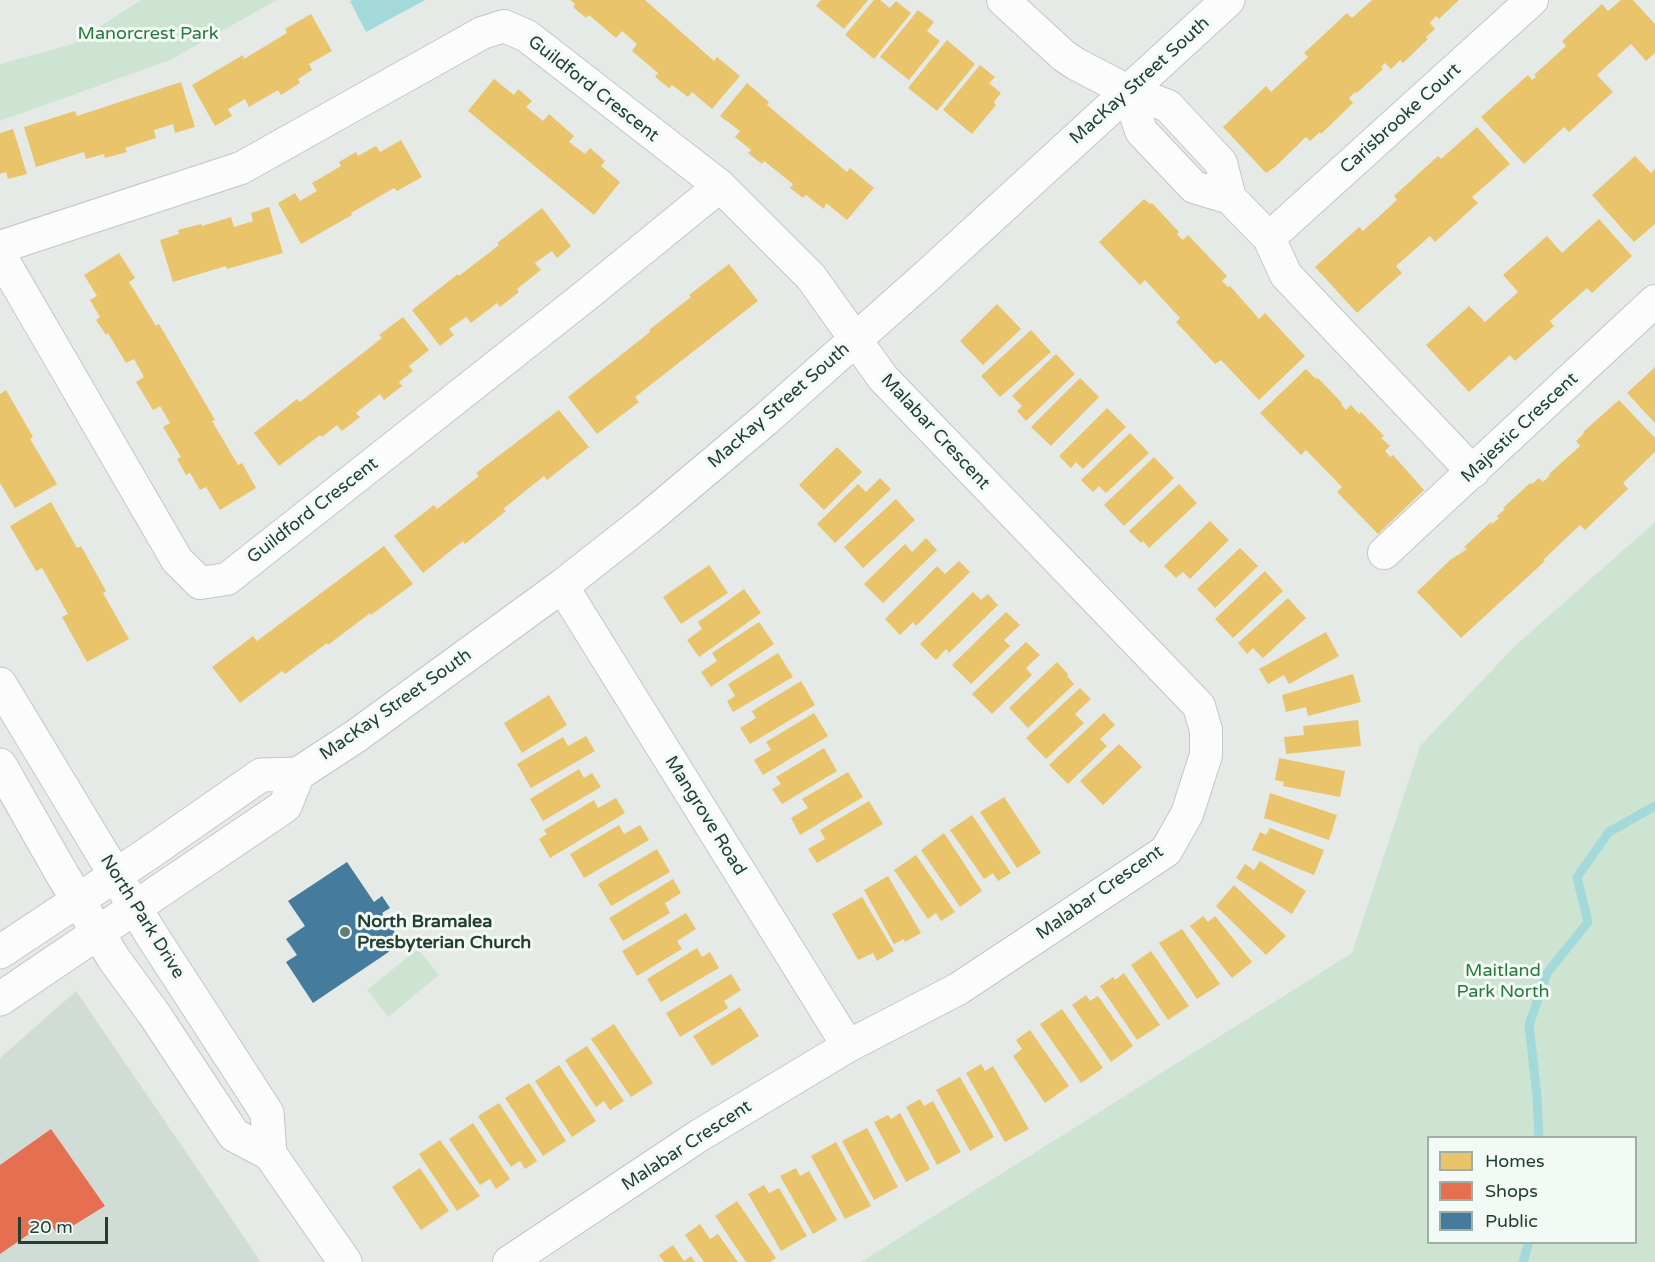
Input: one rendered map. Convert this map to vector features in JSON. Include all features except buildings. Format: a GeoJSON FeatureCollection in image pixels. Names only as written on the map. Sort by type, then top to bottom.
{"type":"FeatureCollection","features":[{"type":"Feature","properties":{"kind":"street"},"geometry":{"type":"LineString","coordinates":[[1003,0],[1064,56],[1076,64],[1128,91],[1168,106],[1221,163],[1230,198],[1269,238],[1286,275],[1473,472]]}},
{"type":"Feature","properties":{"kind":"street","name":"MacKay Street South"},"geometry":{"type":"LineString","coordinates":[[298,774],[356,736],[562,586],[766,419],[1228,0]]}},
{"type":"Feature","properties":{"kind":"street","name":"Carisbrooke Court"},"geometry":{"type":"LineString","coordinates":[[1269,238],[1532,0]]}},
{"type":"Feature","properties":{"kind":"street","name":"Guildford Crescent"},"geometry":{"type":"LineString","coordinates":[[0,247],[241,168],[482,33],[504,26],[527,36],[720,186],[811,277],[855,340]]}},
{"type":"Feature","properties":{"kind":"street","name":"Guildford Crescent"},"geometry":{"type":"LineString","coordinates":[[0,255],[177,560],[200,583],[226,579],[584,297],[720,186]]}},
{"type":"Feature","properties":{"kind":"street","name":"Majestic Crescent"},"geometry":{"type":"LineString","coordinates":[[1384,553],[1655,301]]}},
{"type":"Feature","properties":{"kind":"street","name":"Malabar Crescent"},"geometry":{"type":"LineString","coordinates":[[509,1262],[700,1135],[848,1046],[958,989],[1166,850],[1187,814],[1206,755],[1206,730],[1198,706],[883,378],[855,340]]}},
{"type":"Feature","properties":{"kind":"street","name":"Mangrove Road"},"geometry":{"type":"LineString","coordinates":[[562,586],[848,1046]]}},
{"type":"Feature","properties":{"kind":"street","name":"North Park Drive"},"geometry":{"type":"LineString","coordinates":[[0,684],[135,908],[267,1113],[270,1154]]}},
{"type":"Feature","properties":{"kind":"street"},"geometry":{"type":"LineString","coordinates":[[0,765],[78,900],[234,1135],[270,1154],[345,1262]]}},
{"type":"Feature","properties":{"kind":"street"},"geometry":{"type":"LineString","coordinates":[[0,952],[261,775],[298,774],[285,806],[0,999]]}},
{"type":"Feature","properties":{"kind":"shaded area"},"geometry":{"type":"Polygon","coordinates":[[[76,991],[261,1262],[0,1262],[0,1058],[76,991]]]}},
{"type":"Feature","properties":{"kind":"green space","name":"Manorcrest Park"},"geometry":{"type":"Polygon","coordinates":[[[141,0],[277,0],[170,60],[0,121],[0,64],[73,44],[141,0]]]}},
{"type":"Feature","properties":{"kind":"green space","name":"Maitland Park North"},"geometry":{"type":"Polygon","coordinates":[[[1655,522],[1655,1262],[861,1262],[1352,953],[1420,746],[1515,646],[1655,522]]]}},
{"type":"Feature","properties":{"kind":"green space"},"geometry":{"type":"Polygon","coordinates":[[[418,949],[439,975],[388,1017],[367,990],[418,949]]]}},
{"type":"Feature","properties":{"kind":"water"},"geometry":{"type":"Polygon","coordinates":[[[425,0],[366,32],[350,1],[425,0]]]}},
{"type":"Feature","properties":{"kind":"waterway"},"geometry":{"type":"LineString","coordinates":[[1539,1136],[1529,1025],[1547,973],[1588,922],[1577,877],[1609,832],[1655,806]]}},
{"type":"Feature","properties":{"kind":"waterway"},"geometry":{"type":"LineString","coordinates":[[1523,1262],[1528,1244]]}},
{"type":"Feature","properties":{"kind":"place","name":"North Bramalea Presbyterian Church"},"geometry":{"type":"Point","coordinates":[345,932]}}]}
